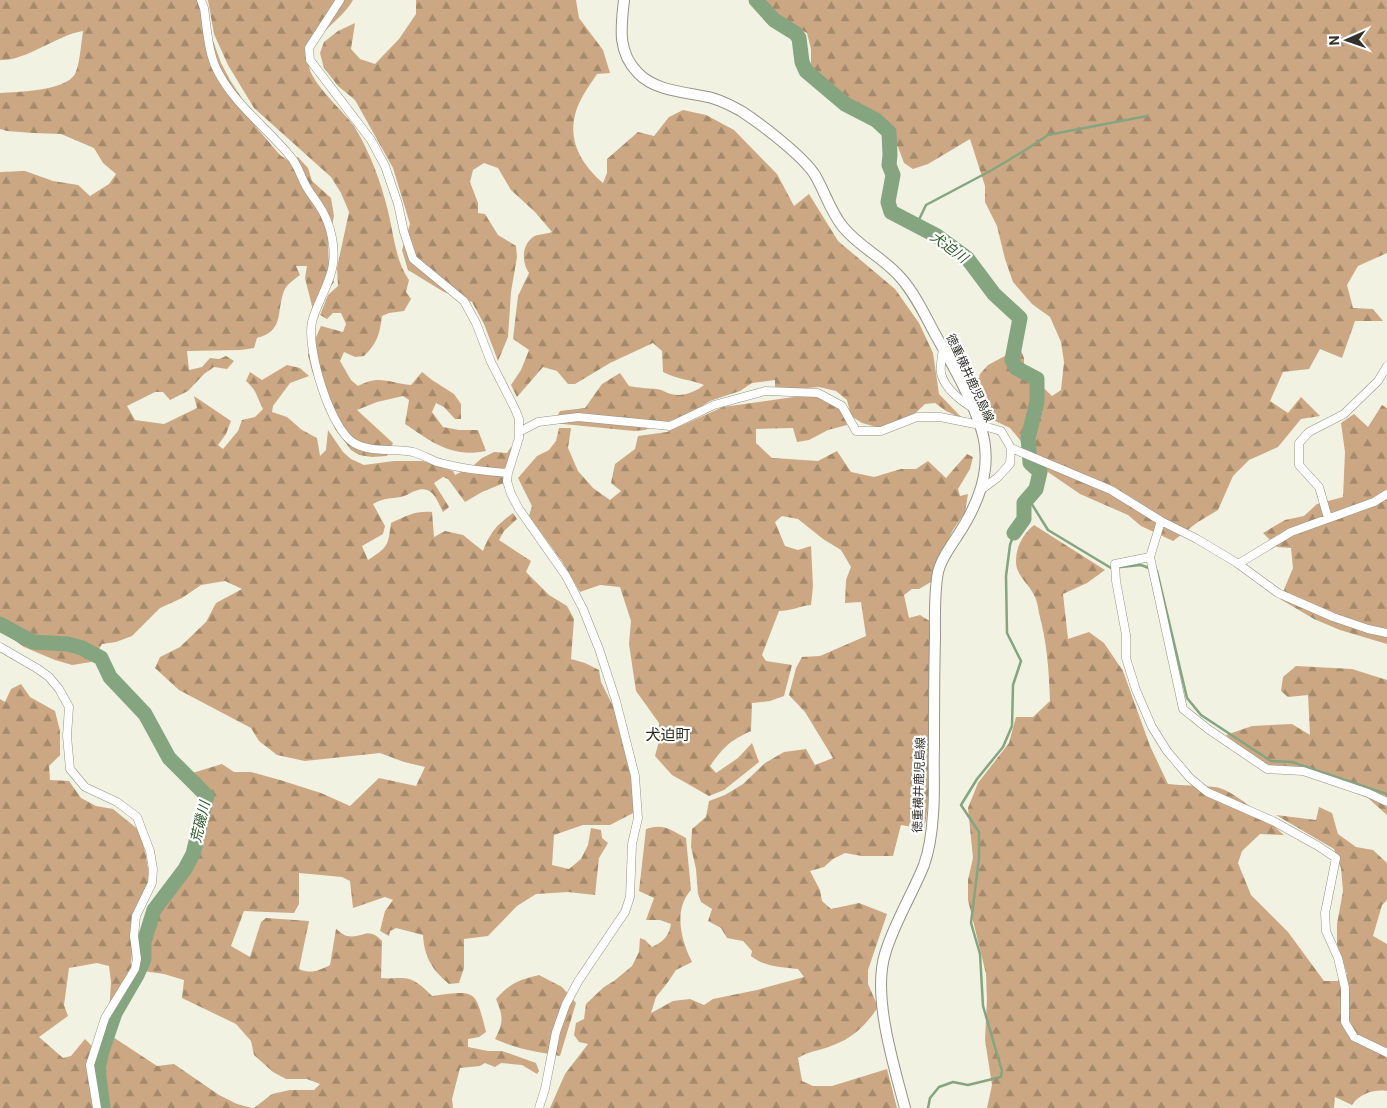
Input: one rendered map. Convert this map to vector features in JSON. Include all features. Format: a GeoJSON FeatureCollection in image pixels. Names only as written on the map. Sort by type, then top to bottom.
{"type":"FeatureCollection","features":[{"type":"Feature","properties":{"kind":"main road","name":"徳重横井鹿児島線"},"geometry":{"type":"LineString","coordinates":[[624,0],[621,24],[622,46],[635,70],[642,78],[659,86],[718,100],[740,111],[807,164],[818,181],[838,221],[858,243],[891,267],[903,280],[943,347],[973,408],[983,436],[985,457],[982,489],[972,512],[941,561],[938,572],[935,623],[934,810],[929,847],[923,868],[892,934],[881,972],[881,996],[885,1024],[905,1108]]}},
{"type":"Feature","properties":{"kind":"street"},"geometry":{"type":"LineString","coordinates":[[201,0],[212,54],[218,72],[229,91],[291,156],[299,168],[305,184],[324,214],[331,231],[333,261],[331,275],[312,324],[312,346],[321,384],[333,417],[352,442],[366,448],[389,448],[414,452],[437,462],[475,471],[508,474]]}},
{"type":"Feature","properties":{"kind":"street"},"geometry":{"type":"LineString","coordinates":[[340,0],[309,48],[310,60],[371,140],[385,166],[413,259],[464,301],[476,323],[491,362],[516,409],[519,419],[519,438],[507,481],[511,494],[519,509],[566,576],[583,609],[599,649],[616,701],[634,776],[638,818],[632,844],[630,896],[626,912],[579,980],[566,1004],[556,1032],[545,1089],[539,1108]]}},
{"type":"Feature","properties":{"kind":"street"},"geometry":{"type":"LineString","coordinates":[[1328,518],[1319,487],[1299,465],[1299,443],[1310,432],[1344,414],[1378,381],[1387,366]]}},
{"type":"Feature","properties":{"kind":"street"},"geometry":{"type":"LineString","coordinates":[[519,432],[538,422],[578,417],[670,426],[714,405],[765,391],[818,393],[842,406],[856,431],[880,431],[917,417],[940,417],[1001,431],[1011,448],[1010,464],[997,478],[982,489]]}},
{"type":"Feature","properties":{"kind":"street"},"geometry":{"type":"LineString","coordinates":[[1011,448],[1039,458],[1111,490],[1161,521],[1197,539],[1238,564],[1278,593],[1333,617],[1368,629],[1387,633]]}},
{"type":"Feature","properties":{"kind":"street"},"geometry":{"type":"LineString","coordinates":[[1238,564],[1291,532],[1374,502],[1387,494]]}},
{"type":"Feature","properties":{"kind":"street"},"geometry":{"type":"LineString","coordinates":[[1161,521],[1150,557],[1183,709],[1208,729],[1267,769],[1303,771],[1368,793],[1387,802]]}},
{"type":"Feature","properties":{"kind":"street"},"geometry":{"type":"LineString","coordinates":[[1150,557],[1116,564],[1116,581],[1126,635],[1126,658],[1136,690],[1152,727],[1167,751],[1190,778],[1207,792],[1273,821],[1336,858],[1326,913],[1326,931],[1338,958],[1345,988],[1344,1022],[1354,1037],[1387,1053]]}},
{"type":"Feature","properties":{"kind":"street"},"geometry":{"type":"LineString","coordinates":[[0,646],[43,673],[59,689],[68,708],[67,736],[70,769],[85,787],[117,802],[137,817],[150,851],[153,869],[152,883],[136,916],[134,936],[137,959],[135,969],[105,1018],[90,1065],[97,1108]]}},
{"type":"Feature","properties":{"kind":"green space"},"geometry":{"type":"Polygon","coordinates":[[[0,0],[204,0],[212,38],[221,63],[245,103],[256,127],[280,155],[289,161],[298,157],[308,168],[312,181],[331,198],[334,216],[328,243],[329,266],[334,282],[313,310],[305,278],[307,266],[296,266],[300,275],[285,289],[278,319],[272,331],[257,338],[254,348],[187,351],[189,370],[202,367],[210,358],[219,359],[226,356],[234,361],[227,369],[214,367],[204,374],[188,391],[170,400],[163,392],[155,392],[127,406],[135,420],[164,424],[197,408],[194,396],[231,421],[226,434],[218,445],[223,449],[238,431],[242,420],[255,417],[263,409],[255,391],[246,381],[250,372],[262,380],[287,365],[300,368],[309,376],[290,383],[273,406],[272,412],[287,417],[302,430],[317,438],[320,456],[326,450],[328,430],[343,452],[351,459],[364,465],[394,461],[423,461],[453,471],[455,475],[494,452],[507,453],[511,447],[518,452],[504,483],[482,492],[465,502],[448,479],[443,477],[434,483],[449,507],[443,512],[433,494],[430,491],[421,489],[404,496],[382,500],[373,504],[385,526],[383,534],[362,546],[368,560],[380,552],[386,545],[391,523],[415,513],[432,512],[434,537],[445,531],[463,535],[483,551],[495,529],[513,513],[517,519],[504,531],[499,540],[531,561],[526,572],[549,595],[567,606],[574,619],[571,659],[599,670],[601,682],[615,710],[629,765],[641,799],[641,809],[610,825],[583,825],[554,835],[552,865],[569,869],[581,859],[588,845],[591,828],[601,830],[602,838],[608,843],[599,858],[595,895],[568,892],[536,894],[517,906],[488,936],[464,939],[464,968],[459,983],[449,984],[434,968],[425,950],[423,935],[396,928],[390,931],[389,936],[380,931],[385,911],[393,900],[385,897],[353,908],[350,881],[342,877],[299,873],[299,904],[294,913],[244,911],[231,946],[250,957],[261,922],[266,918],[309,921],[299,969],[311,972],[330,965],[336,929],[347,936],[373,934],[382,941],[381,978],[410,979],[432,996],[466,993],[472,996],[479,1007],[486,1032],[479,1037],[468,1039],[468,1047],[488,1051],[502,1051],[536,1063],[539,1071],[537,1074],[522,1065],[501,1063],[495,1067],[485,1063],[480,1066],[460,1068],[452,1099],[453,1108],[254,1108],[272,1094],[290,1090],[314,1090],[320,1084],[307,1079],[286,1079],[273,1072],[254,1055],[251,1041],[236,1024],[182,998],[184,980],[164,974],[143,971],[140,959],[143,939],[166,904],[188,877],[190,853],[203,836],[202,823],[209,804],[197,792],[189,774],[222,764],[234,772],[251,772],[280,780],[321,793],[350,806],[379,778],[416,786],[425,767],[380,753],[305,761],[277,755],[259,741],[251,728],[179,690],[155,668],[160,657],[180,647],[206,622],[216,603],[242,589],[225,581],[201,585],[182,598],[160,608],[132,636],[116,642],[102,644],[91,662],[72,665],[55,660],[24,647],[0,632],[0,172],[25,171],[53,181],[78,185],[90,196],[109,184],[116,174],[103,163],[94,148],[61,134],[0,129],[0,93],[40,90],[70,80],[75,74],[78,65],[83,31],[73,33],[19,57],[0,60],[0,0]]]}},
{"type":"Feature","properties":{"kind":"green space"},"geometry":{"type":"Polygon","coordinates":[[[208,0],[353,0],[319,37],[310,55],[309,65],[321,88],[354,126],[370,157],[385,200],[398,256],[409,280],[406,292],[411,299],[404,311],[382,316],[377,338],[364,356],[355,357],[344,352],[340,361],[351,380],[358,386],[372,380],[384,380],[411,385],[422,372],[454,394],[461,404],[461,419],[455,419],[444,407],[436,403],[432,412],[443,427],[459,430],[478,430],[486,451],[474,453],[452,450],[424,437],[405,424],[409,400],[403,396],[377,402],[357,410],[393,443],[387,456],[372,457],[359,455],[351,450],[335,429],[312,371],[308,355],[321,326],[343,332],[346,324],[341,313],[333,313],[327,319],[320,315],[328,295],[338,286],[337,268],[349,212],[341,193],[331,177],[254,108],[228,65],[214,34],[208,0]]]}},
{"type":"Feature","properties":{"kind":"green space"},"geometry":{"type":"Polygon","coordinates":[[[416,0],[576,0],[579,18],[603,50],[610,73],[597,74],[584,94],[575,115],[573,125],[576,144],[589,169],[603,183],[607,173],[607,159],[638,132],[654,136],[669,117],[683,110],[706,115],[734,130],[777,174],[794,206],[809,194],[838,241],[895,289],[919,323],[933,353],[939,394],[963,419],[935,403],[925,404],[904,424],[880,428],[862,423],[851,416],[847,400],[836,391],[819,387],[775,391],[775,380],[752,383],[740,391],[710,401],[691,413],[645,430],[634,431],[553,423],[560,411],[585,408],[602,384],[620,373],[629,386],[658,389],[675,395],[689,393],[704,385],[663,372],[662,351],[653,343],[610,363],[575,384],[568,384],[557,371],[543,367],[517,397],[511,385],[521,370],[529,350],[513,339],[518,296],[529,273],[524,260],[526,245],[537,235],[552,232],[535,212],[511,190],[498,168],[484,163],[473,170],[470,182],[478,203],[478,213],[485,214],[498,235],[516,246],[517,257],[511,292],[508,337],[498,361],[484,324],[472,302],[444,292],[408,270],[402,250],[410,224],[393,168],[355,100],[338,86],[324,68],[320,53],[324,42],[338,31],[355,23],[351,49],[360,59],[375,64],[399,39],[416,14],[416,0]]]}},
{"type":"Feature","properties":{"kind":"green space"},"geometry":{"type":"Polygon","coordinates":[[[764,0],[1387,0],[1387,253],[1358,266],[1347,285],[1353,308],[1373,309],[1383,321],[1355,321],[1342,358],[1320,349],[1309,369],[1283,372],[1270,401],[1288,413],[1301,397],[1320,416],[1301,419],[1278,447],[1249,460],[1233,476],[1218,510],[1173,541],[1141,526],[1128,515],[1080,494],[1045,470],[1010,428],[985,416],[974,398],[980,374],[988,365],[1020,348],[1024,358],[1024,369],[1052,396],[1061,390],[1064,362],[1061,342],[1050,317],[1032,304],[1013,282],[997,226],[985,202],[985,186],[970,139],[928,164],[913,169],[904,163],[898,147],[811,68],[811,49],[807,33],[783,20],[764,0]]]}},
{"type":"Feature","properties":{"kind":"green space"},"geometry":{"type":"Polygon","coordinates":[[[808,395],[833,403],[842,411],[847,425],[828,430],[809,440],[797,442],[793,428],[756,429],[756,443],[772,458],[818,461],[837,451],[851,472],[874,477],[901,469],[916,469],[928,461],[946,478],[967,454],[973,457],[970,469],[958,489],[960,496],[968,494],[965,512],[953,530],[936,565],[931,582],[919,589],[912,589],[904,595],[909,618],[920,615],[931,622],[928,722],[930,776],[924,829],[901,825],[893,856],[862,856],[845,853],[833,859],[824,867],[810,871],[820,890],[822,901],[831,909],[859,903],[887,914],[868,970],[868,984],[878,1007],[869,1020],[846,1039],[798,1058],[802,1081],[813,1086],[832,1086],[887,1069],[897,1108],[550,1108],[565,1074],[588,1044],[579,1042],[574,1035],[576,1023],[584,1019],[586,1004],[604,987],[632,966],[639,952],[640,938],[652,947],[665,938],[669,932],[671,924],[660,920],[646,920],[654,898],[639,891],[646,829],[663,827],[686,838],[691,890],[685,898],[682,907],[681,925],[682,935],[692,962],[676,970],[656,997],[651,1013],[673,1001],[690,999],[704,1005],[713,999],[757,990],[804,977],[798,969],[773,966],[756,960],[751,956],[752,951],[743,941],[727,938],[721,928],[708,921],[712,909],[701,902],[698,894],[696,869],[691,847],[692,829],[706,817],[709,801],[725,795],[743,784],[765,763],[784,752],[806,749],[815,765],[833,758],[805,712],[789,695],[796,668],[802,657],[820,656],[866,636],[861,602],[845,603],[846,580],[851,567],[841,550],[823,539],[798,519],[782,516],[775,522],[785,546],[798,550],[811,546],[813,586],[811,605],[779,611],[762,655],[766,661],[792,665],[784,696],[770,701],[752,703],[751,731],[728,745],[710,766],[716,773],[738,758],[752,743],[759,762],[724,790],[709,796],[672,775],[655,756],[659,741],[659,723],[636,691],[629,644],[631,621],[620,587],[600,585],[580,592],[561,560],[529,516],[532,506],[518,478],[537,456],[549,450],[556,441],[559,428],[571,428],[568,448],[578,471],[593,488],[610,500],[621,491],[611,483],[615,464],[635,449],[638,436],[667,432],[723,407],[808,395]]]}},
{"type":"Feature","properties":{"kind":"green space"},"geometry":{"type":"Polygon","coordinates":[[[1382,405],[1387,408],[1387,644],[1340,630],[1314,619],[1280,599],[1293,568],[1291,548],[1277,547],[1263,533],[1285,520],[1304,516],[1317,504],[1343,497],[1345,452],[1341,423],[1354,414],[1368,427],[1382,405]]]}},
{"type":"Feature","properties":{"kind":"green space"},"geometry":{"type":"Polygon","coordinates":[[[1034,525],[1105,570],[1087,583],[1063,594],[1068,639],[1089,632],[1104,643],[1123,671],[1150,746],[1168,784],[1209,786],[1223,789],[1251,807],[1284,835],[1260,834],[1242,851],[1238,863],[1251,895],[1288,932],[1324,981],[1337,981],[1347,974],[1337,944],[1337,924],[1343,891],[1341,868],[1334,849],[1276,815],[1316,820],[1319,807],[1332,813],[1338,834],[1356,847],[1373,850],[1387,863],[1387,900],[1382,905],[1373,936],[1387,944],[1387,1091],[1367,1093],[1352,1105],[1335,1097],[1334,1108],[987,1108],[992,1085],[985,1040],[986,974],[968,900],[968,880],[973,858],[968,808],[978,783],[1009,743],[1016,717],[1033,717],[1050,701],[1046,646],[1037,604],[1032,591],[1018,571],[1016,562],[1020,542],[1034,525]]]}},
{"type":"Feature","properties":{"kind":"green space"},"geometry":{"type":"Polygon","coordinates":[[[1296,666],[1352,669],[1387,680],[1387,815],[1368,798],[1319,778],[1285,772],[1247,757],[1226,735],[1252,726],[1292,724],[1310,735],[1308,695],[1288,697],[1281,691],[1283,677],[1296,666]]]}},
{"type":"Feature","properties":{"kind":"green space"},"geometry":{"type":"Polygon","coordinates":[[[21,684],[30,697],[55,711],[60,731],[60,755],[49,766],[50,780],[69,781],[81,798],[96,806],[113,809],[140,831],[146,856],[150,881],[146,903],[135,929],[131,962],[131,982],[109,1014],[111,982],[109,966],[97,963],[69,968],[64,1005],[68,1016],[39,1037],[63,1058],[71,1056],[85,1039],[97,1051],[88,1075],[94,1108],[0,1108],[0,699],[5,702],[11,689],[21,684]]]}},
{"type":"Feature","properties":{"kind":"green space"},"geometry":{"type":"Polygon","coordinates":[[[539,975],[562,987],[576,1003],[560,1056],[520,1048],[495,1039],[502,1019],[496,999],[515,983],[539,975]]]}},
{"type":"Feature","properties":{"kind":"green space"},"geometry":{"type":"Polygon","coordinates":[[[110,1035],[157,1066],[174,1064],[219,1095],[237,1104],[252,1108],[106,1108],[103,1081],[110,1035]]]}},
{"type":"Feature","properties":{"kind":"waterway","name":"犬迫川"},"geometry":{"type":"LineString","coordinates":[[756,0],[774,20],[795,33],[799,38],[802,62],[806,71],[845,104],[876,120],[889,132],[889,165],[893,175],[888,202],[891,212],[937,236],[967,258],[994,294],[1020,318],[1012,360],[1016,368],[1037,379],[1037,402],[1028,438],[1030,463],[1040,472],[1036,489],[1024,503],[1024,519],[1014,533]]}},
{"type":"Feature","properties":{"kind":"waterway"},"geometry":{"type":"LineString","coordinates":[[916,226],[926,205],[992,170],[1048,135],[1147,116]]}},
{"type":"Feature","properties":{"kind":"waterway"},"geometry":{"type":"LineString","coordinates":[[1028,498],[1048,530],[1111,568],[1141,565],[1157,571],[1187,698],[1201,715],[1271,761],[1292,762],[1387,794]]}},
{"type":"Feature","properties":{"kind":"waterway"},"geometry":{"type":"LineString","coordinates":[[928,1108],[930,1098],[939,1087],[953,1082],[968,1085],[1001,1077],[1002,1071],[983,1006],[980,954],[971,923],[979,858],[979,832],[961,805],[977,779],[1003,747],[1012,726],[1013,685],[1021,661],[1007,633],[1006,576],[1010,545],[1014,533]]}},
{"type":"Feature","properties":{"kind":"waterway","name":"荒磯川"},"geometry":{"type":"LineString","coordinates":[[0,624],[33,642],[68,644],[82,648],[101,658],[110,677],[145,714],[169,758],[207,796],[193,854],[185,869],[154,910],[144,942],[144,959],[115,1013],[102,1051],[98,1069],[103,1108]]}},
{"type":"Feature","properties":{"kind":"district","name":"犬迫町"},"geometry":{"type":"Point","coordinates":[668,735]}}]}
